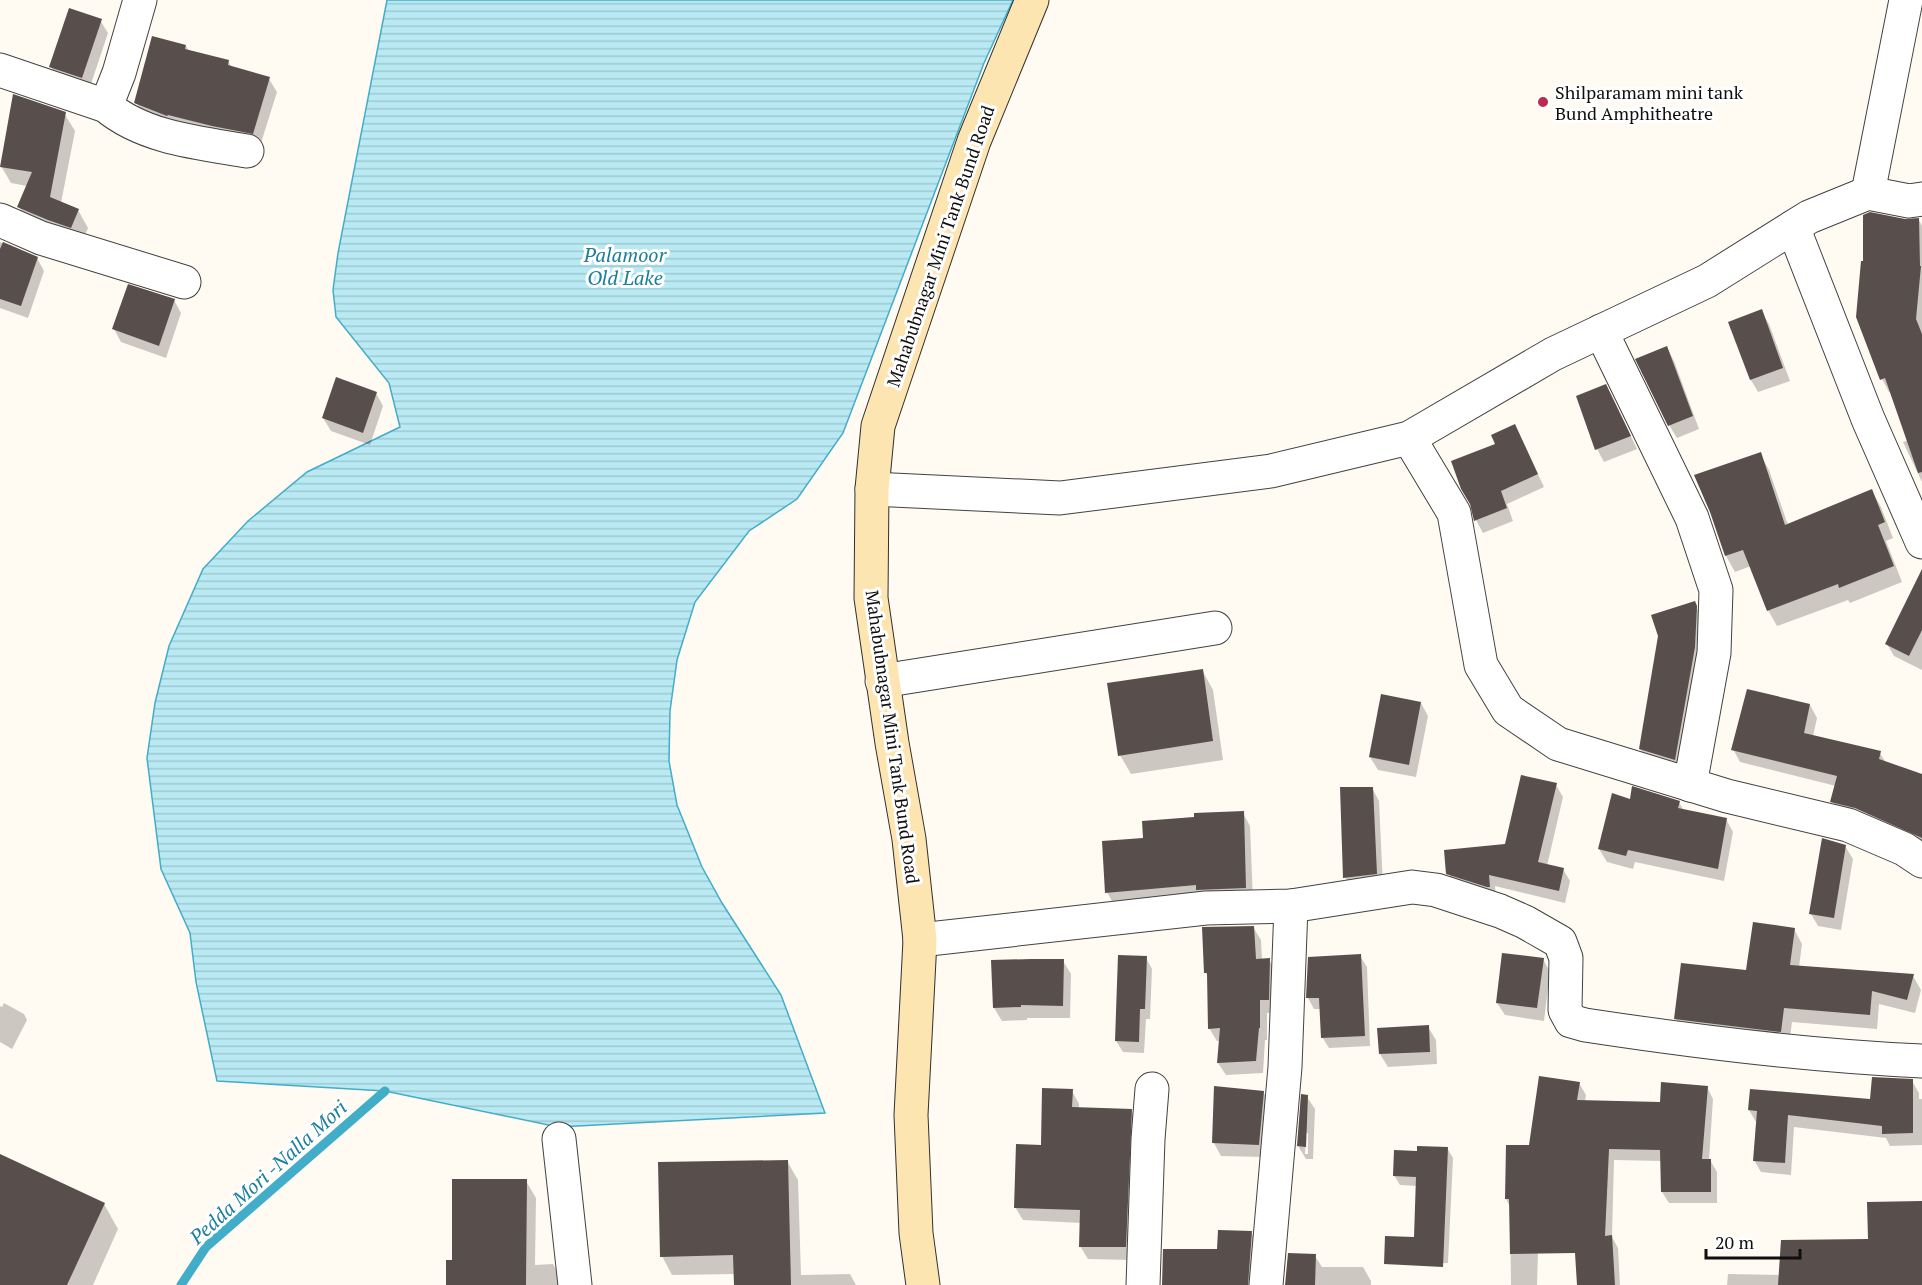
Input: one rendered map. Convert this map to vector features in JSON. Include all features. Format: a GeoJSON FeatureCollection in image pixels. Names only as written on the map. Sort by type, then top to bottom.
{"type":"FeatureCollection","features":[{"type":"Feature","properties":{"kind":"street"},"geometry":{"type":"LineString","coordinates":[[106,106],[119,73],[140,0]]}},
{"type":"Feature","properties":{"kind":"street","name":"Mahabubnagar Mini Tank Bund Road"},"geometry":{"type":"LineString","coordinates":[[923,1285],[916,1233],[911,1115],[920,940],[909,838],[870,598],[872,489],[878,426],[974,141],[1032,0]]}},
{"type":"Feature","properties":{"kind":"street"},"geometry":{"type":"LineString","coordinates":[[1868,193],[1906,0]]}},
{"type":"Feature","properties":{"kind":"street"},"geometry":{"type":"LineString","coordinates":[[0,70],[106,106],[120,117],[164,135],[247,151]]}},
{"type":"Feature","properties":{"kind":"street"},"geometry":{"type":"LineString","coordinates":[[872,489],[1060,498],[1271,471],[1409,438],[1553,354],[1707,281],[1809,217],[1868,193],[1909,201],[1922,199]]}},
{"type":"Feature","properties":{"kind":"street"},"geometry":{"type":"LineString","coordinates":[[0,220],[41,237],[184,282]]}},
{"type":"Feature","properties":{"kind":"street"},"geometry":{"type":"LineString","coordinates":[[1793,226],[1868,419],[1922,542]]}},
{"type":"Feature","properties":{"kind":"street"},"geometry":{"type":"LineString","coordinates":[[1601,331],[1692,518],[1716,590],[1714,653],[1690,785]]}},
{"type":"Feature","properties":{"kind":"street"},"geometry":{"type":"LineString","coordinates":[[1409,438],[1454,513],[1481,665],[1508,710],[1558,744],[1727,796],[1848,825],[1904,849],[1922,861]]}},
{"type":"Feature","properties":{"kind":"street"},"geometry":{"type":"LineString","coordinates":[[882,681],[1215,628]]}},
{"type":"Feature","properties":{"kind":"street"},"geometry":{"type":"LineString","coordinates":[[920,940],[1206,908],[1291,906],[1412,887],[1436,890],[1500,911],[1560,942],[1566,958],[1565,1010],[1571,1021],[1696,1042],[1922,1062]]}},
{"type":"Feature","properties":{"kind":"street"},"geometry":{"type":"LineString","coordinates":[[1266,1285],[1285,1067],[1291,906]]}},
{"type":"Feature","properties":{"kind":"street"},"geometry":{"type":"LineString","coordinates":[[1143,1285],[1152,1089]]}},
{"type":"Feature","properties":{"kind":"street"},"geometry":{"type":"LineString","coordinates":[[559,1139],[575,1285]]}},
{"type":"Feature","properties":{"kind":"water","name":"Palamoor Old Lake"},"geometry":{"type":"Polygon","coordinates":[[[387,0],[1013,0],[984,63],[843,433],[797,499],[749,531],[695,602],[677,660],[670,711],[669,761],[677,805],[702,867],[722,903],[781,995],[825,1113],[558,1127],[385,1091],[217,1081],[196,982],[190,933],[161,869],[147,758],[155,703],[169,646],[203,569],[248,521],[307,472],[400,427],[389,383],[336,317],[333,290],[338,253],[387,0]]]}},
{"type":"Feature","properties":{"kind":"building"},"geometry":{"type":"Polygon","coordinates":[[[69,8],[102,19],[82,78],[49,67],[69,8]]]}},
{"type":"Feature","properties":{"kind":"building"},"geometry":{"type":"Polygon","coordinates":[[[152,36],[186,45],[185,49],[229,60],[228,65],[270,77],[253,134],[167,116],[134,103],[152,36]]]}},
{"type":"Feature","properties":{"kind":"building"},"geometry":{"type":"Polygon","coordinates":[[[13,94],[66,112],[50,197],[79,209],[71,228],[17,207],[32,172],[0,167],[13,94]]]}},
{"type":"Feature","properties":{"kind":"building"},"geometry":{"type":"Polygon","coordinates":[[[1870,212],[1905,219],[1919,218],[1921,266],[1916,319],[1922,334],[1922,472],[1918,473],[1885,378],[1880,380],[1856,317],[1861,261],[1863,261],[1863,215],[1870,212]]]}},
{"type":"Feature","properties":{"kind":"building"},"geometry":{"type":"Polygon","coordinates":[[[3,242],[38,257],[21,306],[0,299],[0,249],[3,242]]]}},
{"type":"Feature","properties":{"kind":"building"},"geometry":{"type":"Polygon","coordinates":[[[128,284],[175,299],[159,346],[112,329],[128,284]]]}},
{"type":"Feature","properties":{"kind":"building"},"geometry":{"type":"Polygon","coordinates":[[[1762,309],[1783,368],[1750,380],[1728,322],[1762,309]]]}},
{"type":"Feature","properties":{"kind":"building"},"geometry":{"type":"Polygon","coordinates":[[[1667,346],[1693,416],[1668,426],[1635,359],[1667,346]]]}},
{"type":"Feature","properties":{"kind":"building"},"geometry":{"type":"Polygon","coordinates":[[[336,377],[377,392],[363,433],[322,418],[336,377]]]}},
{"type":"Feature","properties":{"kind":"building"},"geometry":{"type":"Polygon","coordinates":[[[1606,384],[1631,436],[1595,450],[1576,396],[1606,384]]]}},
{"type":"Feature","properties":{"kind":"building"},"geometry":{"type":"Polygon","coordinates":[[[1515,424],[1538,474],[1501,491],[1507,508],[1474,521],[1470,504],[1461,489],[1451,461],[1495,444],[1491,435],[1515,424]]]}},
{"type":"Feature","properties":{"kind":"building"},"geometry":{"type":"Polygon","coordinates":[[[1761,452],[1785,525],[1872,489],[1885,522],[1878,525],[1894,566],[1839,588],[1838,584],[1767,611],[1743,550],[1725,556],[1694,475],[1761,452]]]}},
{"type":"Feature","properties":{"kind":"building"},"geometry":{"type":"Polygon","coordinates":[[[1922,569],[1922,630],[1909,656],[1885,644],[1922,569]]]}},
{"type":"Feature","properties":{"kind":"building"},"geometry":{"type":"Polygon","coordinates":[[[1695,601],[1697,606],[1695,647],[1675,760],[1639,749],[1658,636],[1651,615],[1695,601]]]}},
{"type":"Feature","properties":{"kind":"building"},"geometry":{"type":"Polygon","coordinates":[[[1203,669],[1213,741],[1118,756],[1107,683],[1203,669]]]}},
{"type":"Feature","properties":{"kind":"building"},"geometry":{"type":"Polygon","coordinates":[[[1747,689],[1810,704],[1804,733],[1881,751],[1879,759],[1922,774],[1922,838],[1855,808],[1830,802],[1837,776],[1731,750],[1747,689]]]}},
{"type":"Feature","properties":{"kind":"building"},"geometry":{"type":"Polygon","coordinates":[[[1381,694],[1421,702],[1409,765],[1369,757],[1381,694]]]}},
{"type":"Feature","properties":{"kind":"building"},"geometry":{"type":"Polygon","coordinates":[[[1521,775],[1557,783],[1538,862],[1564,868],[1559,891],[1489,875],[1490,887],[1487,887],[1446,874],[1444,850],[1505,844],[1521,775]]]}},
{"type":"Feature","properties":{"kind":"building"},"geometry":{"type":"Polygon","coordinates":[[[1632,786],[1680,801],[1678,808],[1727,818],[1718,869],[1628,850],[1626,856],[1598,849],[1612,793],[1630,799],[1632,786]]]}},
{"type":"Feature","properties":{"kind":"building"},"geometry":{"type":"Polygon","coordinates":[[[1340,787],[1373,787],[1377,874],[1343,878],[1340,787]]]}},
{"type":"Feature","properties":{"kind":"building"},"geometry":{"type":"Polygon","coordinates":[[[1244,811],[1246,888],[1196,890],[1196,885],[1105,893],[1102,841],[1143,838],[1142,821],[1194,817],[1194,813],[1244,811]]]}},
{"type":"Feature","properties":{"kind":"building"},"geometry":{"type":"Polygon","coordinates":[[[1822,838],[1846,845],[1834,918],[1809,914],[1822,838]]]}},
{"type":"Feature","properties":{"kind":"building"},"geometry":{"type":"Polygon","coordinates":[[[1753,922],[1795,928],[1790,965],[1914,974],[1907,1000],[1872,991],[1870,1015],[1784,1008],[1781,1032],[1674,1019],[1681,963],[1746,970],[1753,922]]]}},
{"type":"Feature","properties":{"kind":"building"},"geometry":{"type":"Polygon","coordinates":[[[1254,926],[1256,959],[1270,958],[1269,1000],[1260,1000],[1260,1028],[1256,1061],[1217,1063],[1220,1028],[1208,1029],[1207,973],[1204,973],[1202,927],[1254,926]]]}},
{"type":"Feature","properties":{"kind":"building"},"geometry":{"type":"Polygon","coordinates":[[[1502,953],[1544,958],[1537,1008],[1496,1003],[1502,953]]]}},
{"type":"Feature","properties":{"kind":"building"},"geometry":{"type":"Polygon","coordinates":[[[1361,954],[1365,1036],[1321,1038],[1319,998],[1306,998],[1308,957],[1361,954]]]}},
{"type":"Feature","properties":{"kind":"building"},"geometry":{"type":"Polygon","coordinates":[[[1118,955],[1147,956],[1145,1009],[1140,1009],[1139,1042],[1115,1041],[1118,955]]]}},
{"type":"Feature","properties":{"kind":"building"},"geometry":{"type":"Polygon","coordinates":[[[1064,959],[1063,1006],[1021,1005],[1021,1007],[993,1008],[991,960],[1064,959]]]}},
{"type":"Feature","properties":{"kind":"building"},"geometry":{"type":"Polygon","coordinates":[[[1429,1025],[1430,1052],[1379,1054],[1377,1028],[1429,1025]]]}},
{"type":"Feature","properties":{"kind":"building"},"geometry":{"type":"Polygon","coordinates":[[[1539,1076],[1580,1082],[1577,1100],[1660,1102],[1661,1082],[1708,1086],[1702,1159],[1711,1159],[1711,1192],[1661,1192],[1660,1150],[1609,1149],[1605,1236],[1612,1235],[1615,1285],[1577,1285],[1575,1253],[1510,1254],[1509,1199],[1505,1199],[1506,1145],[1529,1145],[1539,1076]]]}},
{"type":"Feature","properties":{"kind":"building"},"geometry":{"type":"Polygon","coordinates":[[[1872,1077],[1913,1079],[1913,1133],[1882,1134],[1882,1126],[1788,1115],[1785,1163],[1753,1161],[1757,1111],[1748,1110],[1750,1089],[1870,1099],[1872,1077]]]}},
{"type":"Feature","properties":{"kind":"building"},"geometry":{"type":"Polygon","coordinates":[[[1214,1086],[1264,1091],[1259,1145],[1212,1143],[1214,1086]]]}},
{"type":"Feature","properties":{"kind":"building"},"geometry":{"type":"Polygon","coordinates":[[[1042,1088],[1073,1089],[1072,1107],[1132,1109],[1126,1247],[1079,1247],[1080,1210],[1014,1208],[1016,1144],[1041,1145],[1042,1088]]]}},
{"type":"Feature","properties":{"kind":"building"},"geometry":{"type":"Polygon","coordinates":[[[1301,1094],[1308,1095],[1306,1147],[1297,1146],[1301,1094]]]}},
{"type":"Feature","properties":{"kind":"building"},"geometry":{"type":"Polygon","coordinates":[[[1417,1146],[1448,1147],[1443,1267],[1384,1264],[1385,1236],[1414,1237],[1416,1177],[1393,1176],[1394,1150],[1417,1151],[1417,1146]]]}},
{"type":"Feature","properties":{"kind":"building"},"geometry":{"type":"Polygon","coordinates":[[[0,1154],[105,1203],[67,1285],[0,1285],[0,1154]]]}},
{"type":"Feature","properties":{"kind":"building"},"geometry":{"type":"Polygon","coordinates":[[[788,1160],[791,1285],[734,1285],[733,1255],[660,1257],[658,1162],[788,1160]]]}},
{"type":"Feature","properties":{"kind":"building"},"geometry":{"type":"Polygon","coordinates":[[[452,1179],[527,1179],[526,1285],[446,1285],[446,1260],[452,1260],[452,1179]]]}},
{"type":"Feature","properties":{"kind":"building"},"geometry":{"type":"Polygon","coordinates":[[[1922,1201],[1922,1285],[1778,1285],[1781,1240],[1868,1239],[1867,1202],[1922,1201]]]}},
{"type":"Feature","properties":{"kind":"building"},"geometry":{"type":"Polygon","coordinates":[[[1218,1230],[1252,1231],[1248,1285],[1162,1285],[1163,1249],[1217,1249],[1218,1230]]]}},
{"type":"Feature","properties":{"kind":"building"},"geometry":{"type":"Polygon","coordinates":[[[1288,1253],[1316,1254],[1315,1285],[1285,1285],[1288,1253]]]}},
{"type":"Feature","properties":{"kind":"waterway","name":"Pedda Mori -Nalla Mori"},"geometry":{"type":"LineString","coordinates":[[181,1285],[206,1247],[385,1091]]}},
{"type":"Feature","properties":{"kind":"place","name":"Shilparamam mini tank Bund Amphitheatre"},"geometry":{"type":"Point","coordinates":[1543,102]}}]}
